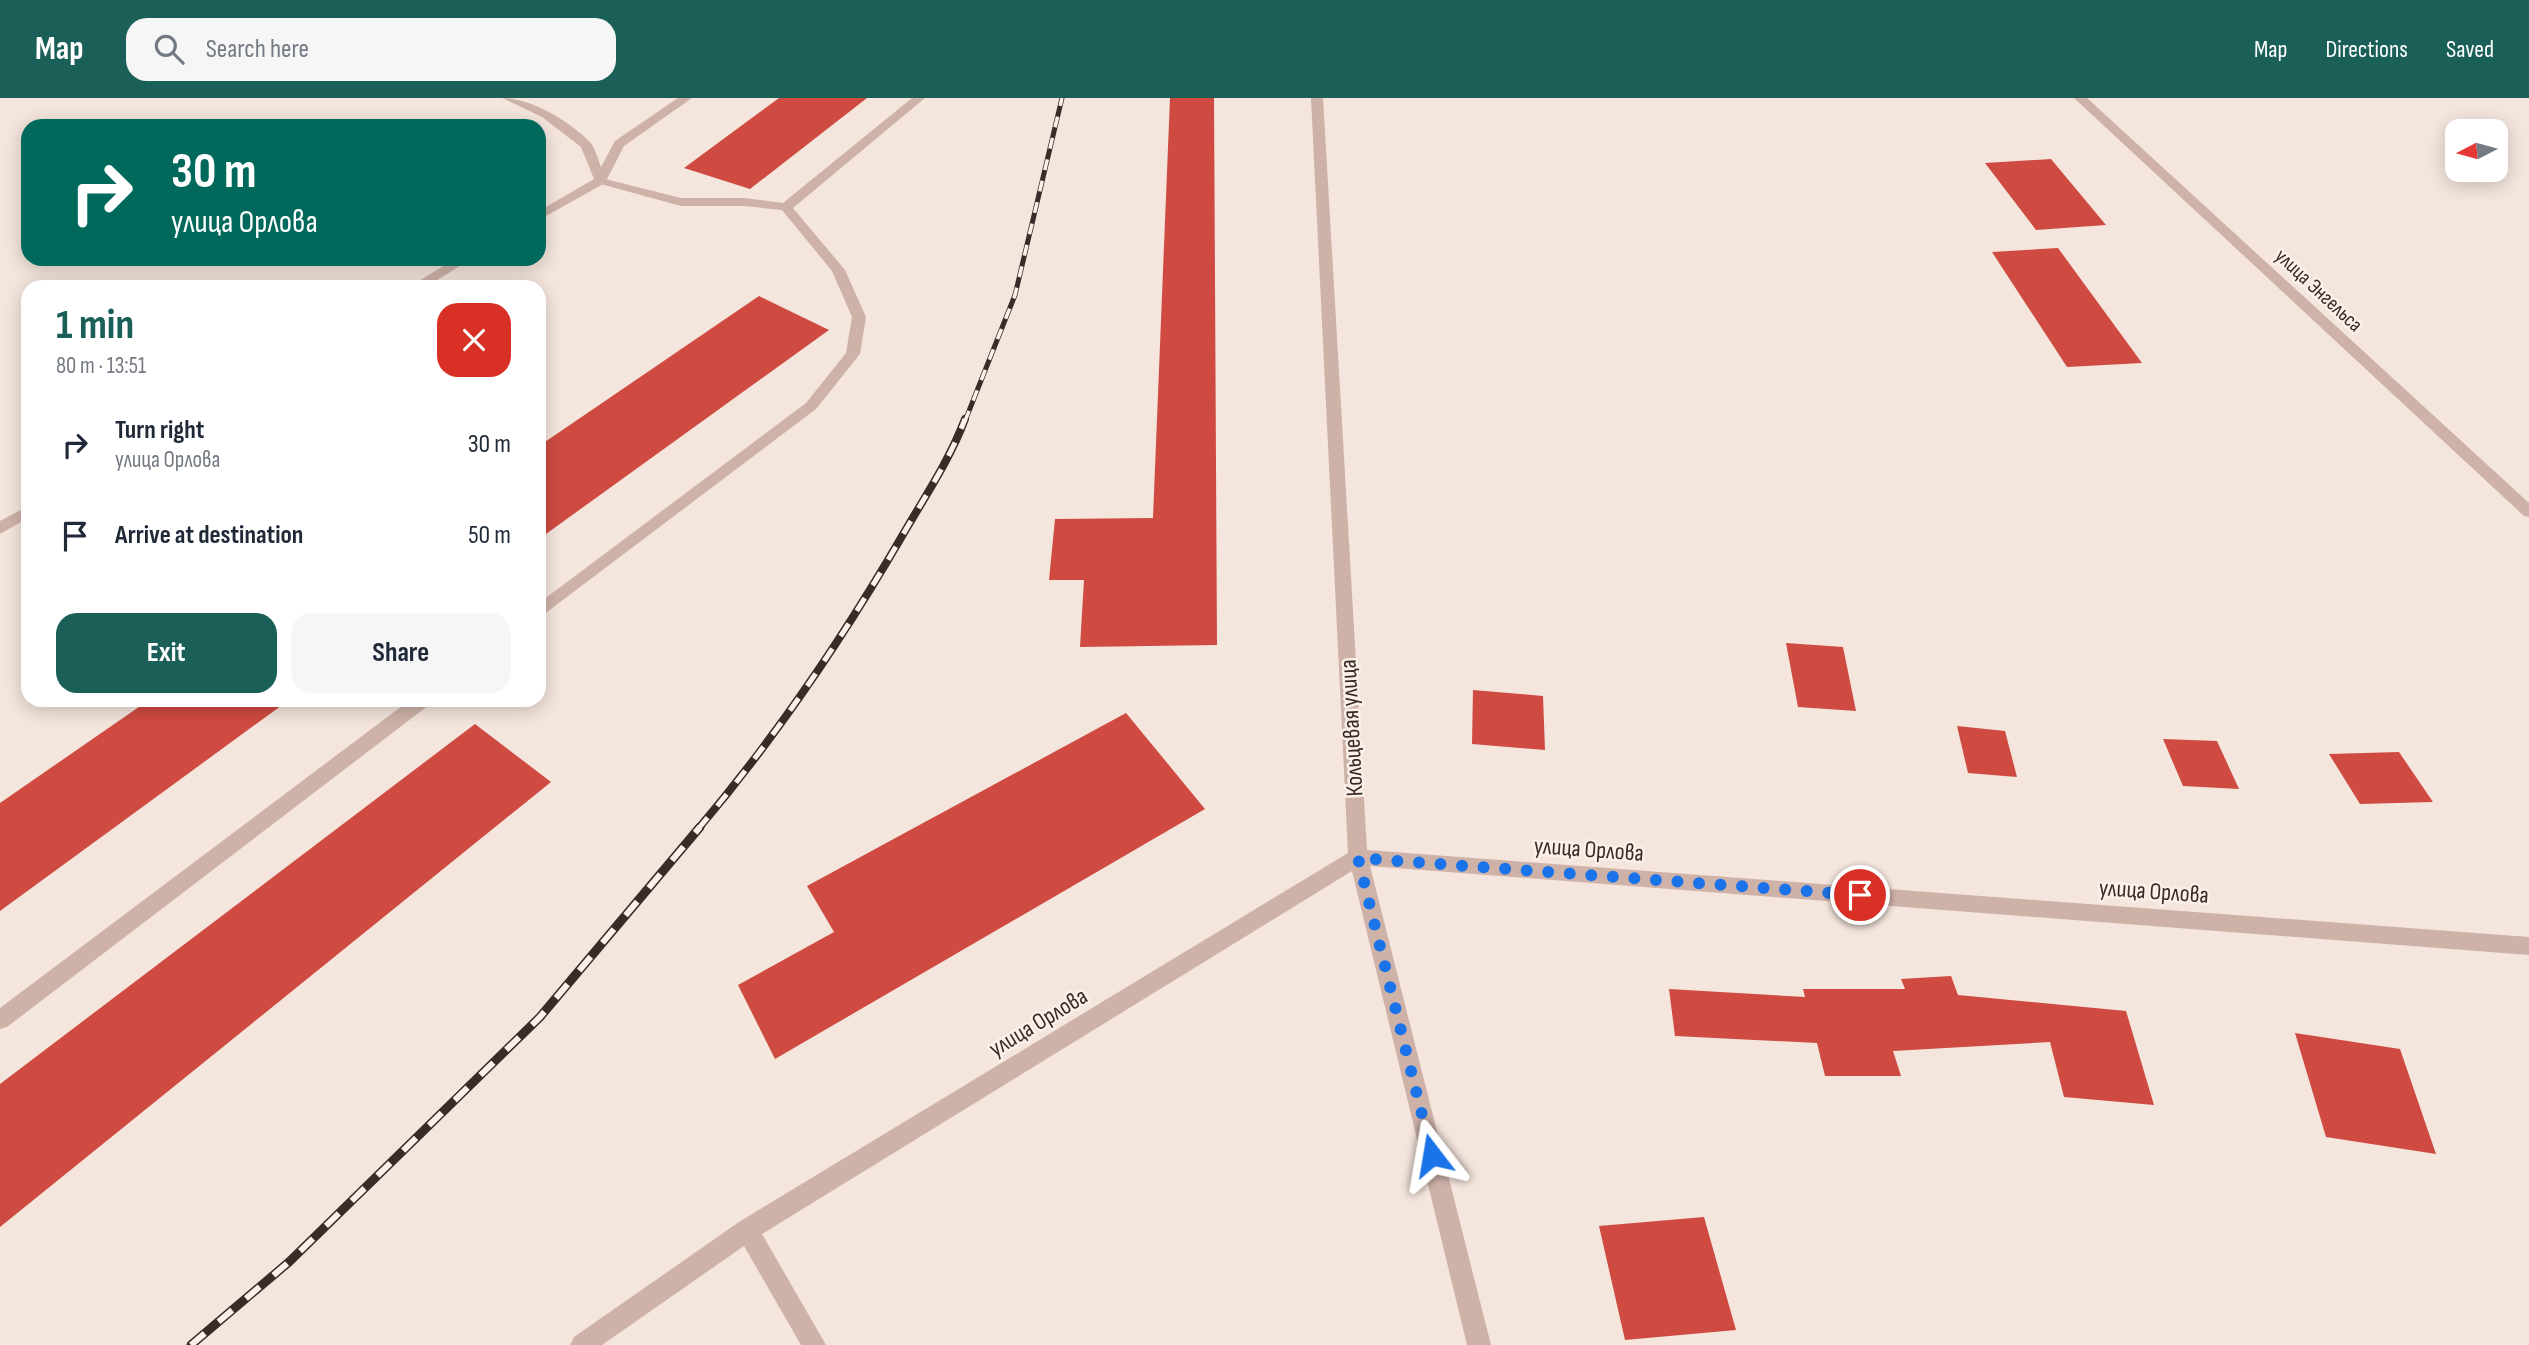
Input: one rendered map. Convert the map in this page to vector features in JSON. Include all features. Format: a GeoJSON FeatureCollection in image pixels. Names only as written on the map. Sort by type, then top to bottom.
{"type":"FeatureCollection","features":[{"type":"Feature","properties":{"kind":"street"},"geometry":{"type":"LineString","coordinates":[[508,98],[545,116],[586,145],[601,180]]}},
{"type":"Feature","properties":{"kind":"street"},"geometry":{"type":"LineString","coordinates":[[546,212],[601,180],[619,144],[686,98]]}},
{"type":"Feature","properties":{"kind":"street"},"geometry":{"type":"LineString","coordinates":[[786,207],[919,98]]}},
{"type":"Feature","properties":{"kind":"street","name":"Кольцевая улица"},"geometry":{"type":"LineString","coordinates":[[1317,98],[1358,858],[1479,1345]]}},
{"type":"Feature","properties":{"kind":"street","name":"улица Энгельса"},"geometry":{"type":"LineString","coordinates":[[2080,98],[2529,512]]}},
{"type":"Feature","properties":{"kind":"street"},"geometry":{"type":"LineString","coordinates":[[546,607],[811,406],[853,354],[859,317],[838,270],[786,207],[744,202],[681,202],[601,180]]}},
{"type":"Feature","properties":{"kind":"street"},"geometry":{"type":"LineString","coordinates":[[428,280],[452,266]]}},
{"type":"Feature","properties":{"kind":"street"},"geometry":{"type":"LineString","coordinates":[[0,528],[21,516]]}},
{"type":"Feature","properties":{"kind":"street"},"geometry":{"type":"LineString","coordinates":[[0,1020],[414,707]]}},
{"type":"Feature","properties":{"kind":"street","name":"улица Орлова"},"geometry":{"type":"LineString","coordinates":[[582,1345],[747,1230],[1358,858],[2529,946]]}},
{"type":"Feature","properties":{"kind":"street"},"geometry":{"type":"LineString","coordinates":[[747,1230],[814,1345]]}},
{"type":"Feature","properties":{"kind":"building"},"geometry":{"type":"Polygon","coordinates":[[[779,98],[867,98],[750,189],[684,168],[779,98]]]}},
{"type":"Feature","properties":{"kind":"building"},"geometry":{"type":"Polygon","coordinates":[[[1170,98],[1214,98],[1217,645],[1080,647],[1084,580],[1049,580],[1055,519],[1153,518],[1170,98]]]}},
{"type":"Feature","properties":{"kind":"building"},"geometry":{"type":"Polygon","coordinates":[[[2051,159],[2106,225],[2036,230],[1985,163],[2051,159]]]}},
{"type":"Feature","properties":{"kind":"building"},"geometry":{"type":"Polygon","coordinates":[[[2058,248],[2142,363],[2067,367],[1992,252],[2058,248]]]}},
{"type":"Feature","properties":{"kind":"building"},"geometry":{"type":"Polygon","coordinates":[[[759,296],[829,330],[546,534],[546,441],[759,296]]]}},
{"type":"Feature","properties":{"kind":"building"},"geometry":{"type":"Polygon","coordinates":[[[1786,643],[1843,647],[1856,711],[1798,707],[1786,643]]]}},
{"type":"Feature","properties":{"kind":"building"},"geometry":{"type":"Polygon","coordinates":[[[1473,690],[1543,696],[1545,750],[1472,744],[1473,690]]]}},
{"type":"Feature","properties":{"kind":"building"},"geometry":{"type":"Polygon","coordinates":[[[139,707],[279,707],[0,911],[0,803],[139,707]]]}},
{"type":"Feature","properties":{"kind":"building"},"geometry":{"type":"Polygon","coordinates":[[[1126,713],[1205,809],[775,1059],[738,985],[834,932],[807,886],[1126,713]]]}},
{"type":"Feature","properties":{"kind":"building"},"geometry":{"type":"Polygon","coordinates":[[[475,724],[551,782],[0,1227],[0,1084],[475,724]]]}},
{"type":"Feature","properties":{"kind":"building"},"geometry":{"type":"Polygon","coordinates":[[[1957,726],[2005,731],[2017,777],[1968,773],[1957,726]]]}},
{"type":"Feature","properties":{"kind":"building"},"geometry":{"type":"Polygon","coordinates":[[[2163,739],[2217,741],[2239,789],[2183,786],[2163,739]]]}},
{"type":"Feature","properties":{"kind":"building"},"geometry":{"type":"Polygon","coordinates":[[[2399,752],[2433,802],[2360,804],[2329,754],[2399,752]]]}},
{"type":"Feature","properties":{"kind":"building"},"geometry":{"type":"Polygon","coordinates":[[[1951,976],[1958,995],[2126,1011],[2154,1105],[2064,1097],[2050,1042],[1893,1051],[1901,1076],[1825,1076],[1817,1043],[1675,1036],[1669,989],[1805,997],[1803,989],[1905,989],[1901,979],[1951,976]]]}},
{"type":"Feature","properties":{"kind":"building"},"geometry":{"type":"Polygon","coordinates":[[[2295,1033],[2400,1049],[2436,1154],[2326,1137],[2295,1033]]]}},
{"type":"Feature","properties":{"kind":"building"},"geometry":{"type":"Polygon","coordinates":[[[1704,1217],[1736,1330],[1625,1340],[1599,1226],[1704,1217]]]}},
{"type":"Feature","properties":{"kind":"railway"},"geometry":{"type":"LineString","coordinates":[[965,421],[1015,295],[1062,98]]}},
{"type":"Feature","properties":{"kind":"railway"},"geometry":{"type":"LineString","coordinates":[[698,829],[782,722],[834,647],[937,476],[965,419]]}},
{"type":"Feature","properties":{"kind":"railway"},"geometry":{"type":"LineString","coordinates":[[191,1345],[289,1262],[540,1017],[700,827]]}},
{"type":"Feature","properties":{"kind":"route"},"geometry":{"type":"LineString","coordinates":[[1432,1155],[1358,858],[1860,895]]}}]}
